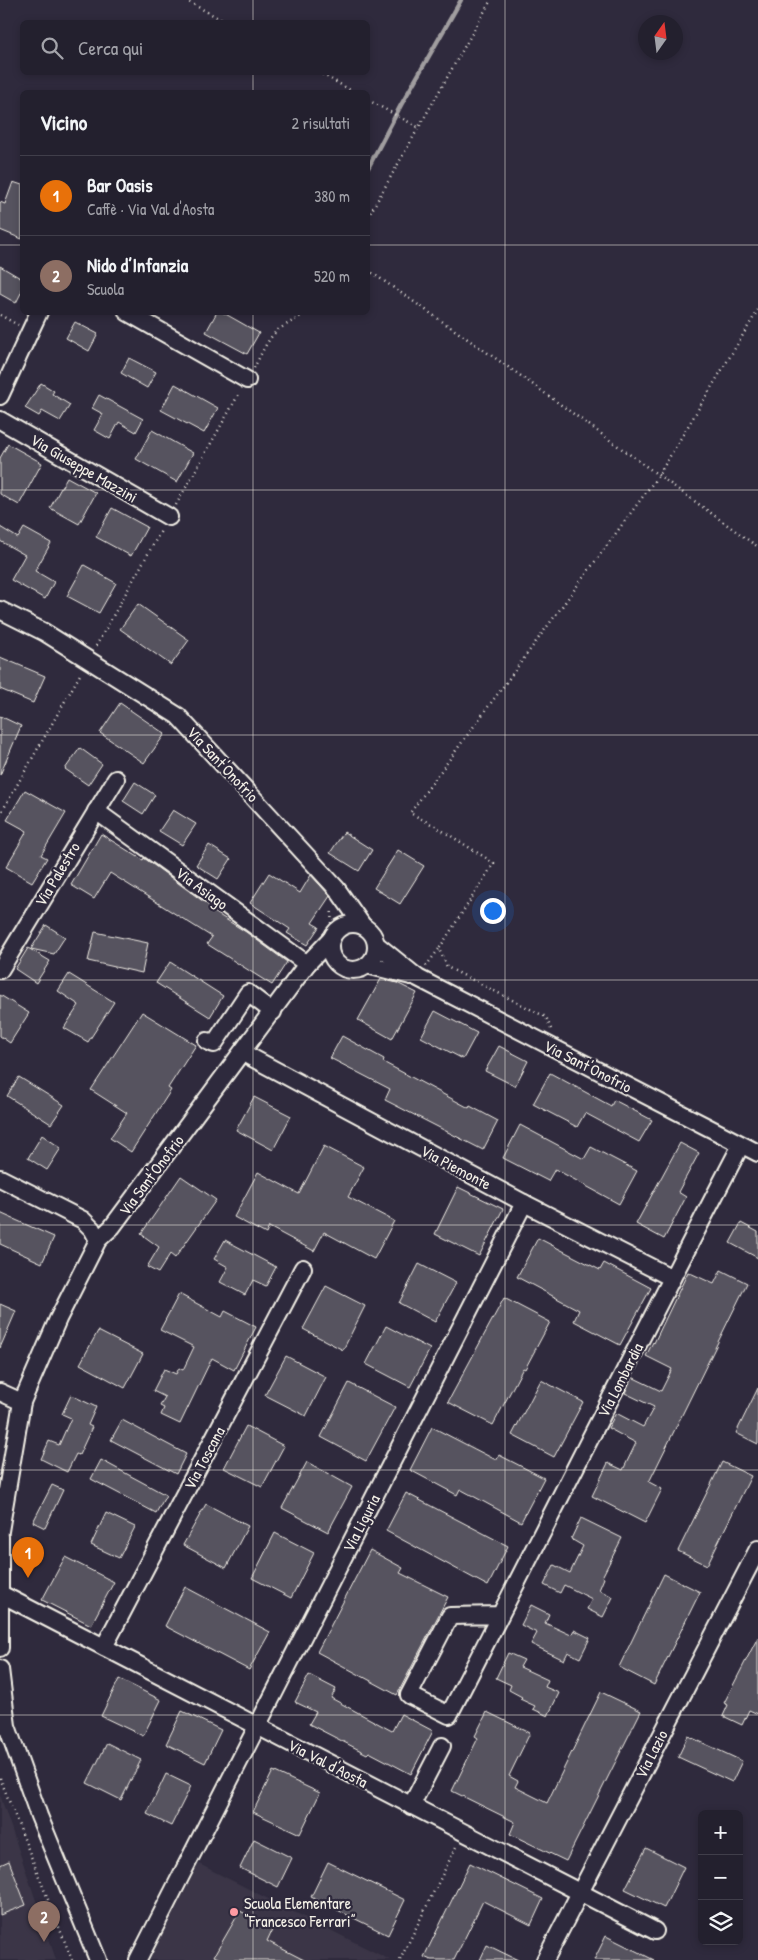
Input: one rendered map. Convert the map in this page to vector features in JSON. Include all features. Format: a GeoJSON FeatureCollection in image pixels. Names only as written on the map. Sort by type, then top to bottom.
{"type":"FeatureCollection","features":[{"type":"Feature","properties":{"kind":"street"},"geometry":{"type":"LineString","coordinates":[[0,396],[38,315]]}},
{"type":"Feature","properties":{"kind":"street"},"geometry":{"type":"LineString","coordinates":[[132,315],[247,380]]}},
{"type":"Feature","properties":{"kind":"street","name":"Via Giuseppe Mazzini"},"geometry":{"type":"LineString","coordinates":[[0,420],[169,517]]}},
{"type":"Feature","properties":{"kind":"street","name":"Via Sant'Onofrio"},"geometry":{"type":"LineString","coordinates":[[0,610],[44,632],[86,664],[178,716],[338,892],[363,926],[374,937],[376,944],[418,978],[758,1153]]}},
{"type":"Feature","properties":{"kind":"street","name":"Via Palestro"},"geometry":{"type":"LineString","coordinates":[[0,970],[116,779]]}},
{"type":"Feature","properties":{"kind":"street","name":"Via Asiago"},"geometry":{"type":"LineString","coordinates":[[96,811],[308,964]]}},
{"type":"Feature","properties":{"kind":"street"},"geometry":{"type":"LineString","coordinates":[[308,964],[334,960],[331,953],[336,933],[338,892]]}},
{"type":"Feature","properties":{"kind":"street"},"geometry":{"type":"LineString","coordinates":[[336,933],[356,924],[363,926]]}},
{"type":"Feature","properties":{"kind":"street","name":"Via Sant'Onofrio"},"geometry":{"type":"LineString","coordinates":[[0,1531],[22,1402],[58,1319],[98,1240],[112,1227],[308,964],[336,933]]}},
{"type":"Feature","properties":{"kind":"street"},"geometry":{"type":"LineString","coordinates":[[367,965],[372,959],[376,944]]}},
{"type":"Feature","properties":{"kind":"street","name":"Via Sant'Onofrio"},"geometry":{"type":"LineString","coordinates":[[334,960],[339,965],[354,970],[367,965],[418,978]]}},
{"type":"Feature","properties":{"kind":"street"},"geometry":{"type":"LineString","coordinates":[[207,1041],[214,1044],[248,994],[273,1012]]}},
{"type":"Feature","properties":{"kind":"street","name":"Via Piemonte"},"geometry":{"type":"LineString","coordinates":[[243,1053],[524,1203],[672,1278]]}},
{"type":"Feature","properties":{"kind":"street","name":"Via Lombardia"},"geometry":{"type":"LineString","coordinates":[[500,1615],[450,1616],[409,1695],[449,1715],[741,1145]]}},
{"type":"Feature","properties":{"kind":"street"},"geometry":{"type":"LineString","coordinates":[[0,1178],[83,1220],[92,1229],[98,1240]]}},
{"type":"Feature","properties":{"kind":"street","name":"Via Liguria"},"geometry":{"type":"LineString","coordinates":[[138,1960],[524,1203]]}},
{"type":"Feature","properties":{"kind":"street","name":"Via Toscana"},"geometry":{"type":"LineString","coordinates":[[104,1647],[303,1268]]}},
{"type":"Feature","properties":{"kind":"street"},"geometry":{"type":"LineString","coordinates":[[0,1392],[22,1402]]}},
{"type":"Feature","properties":{"kind":"street"},"geometry":{"type":"LineString","coordinates":[[0,1536],[0,1648]]}},
{"type":"Feature","properties":{"kind":"street","name":"Via Lazio"},"geometry":{"type":"LineString","coordinates":[[544,1960],[758,1549]]}},
{"type":"Feature","properties":{"kind":"street","name":"Via Val d'Aosta"},"geometry":{"type":"LineString","coordinates":[[1,1594],[655,1931]]}},
{"type":"Feature","properties":{"kind":"street"},"geometry":{"type":"LineString","coordinates":[[0,1669],[7,1726],[39,1816],[98,1960]]}},
{"type":"Feature","properties":{"kind":"street"},"geometry":{"type":"LineString","coordinates":[[411,1806],[442,1746]]}},
{"type":"Feature","properties":{"kind":"path"},"geometry":{"type":"LineString","coordinates":[[185,0],[222,20]]}},
{"type":"Feature","properties":{"kind":"path"},"geometry":{"type":"LineString","coordinates":[[370,213],[491,0]]}},
{"type":"Feature","properties":{"kind":"path"},"geometry":{"type":"LineString","coordinates":[[323,75],[350,90]]}},
{"type":"Feature","properties":{"kind":"path"},"geometry":{"type":"LineString","coordinates":[[370,101],[418,127]]}},
{"type":"Feature","properties":{"kind":"path"},"geometry":{"type":"LineString","coordinates":[[370,271],[520,376],[758,547]]}},
{"type":"Feature","properties":{"kind":"path"},"geometry":{"type":"LineString","coordinates":[[428,963],[494,864],[410,813],[658,476],[758,310]]}},
{"type":"Feature","properties":{"kind":"path"},"geometry":{"type":"LineString","coordinates":[[0,315],[30,332]]}},
{"type":"Feature","properties":{"kind":"path"},"geometry":{"type":"LineString","coordinates":[[0,815],[272,336],[302,315]]}},
{"type":"Feature","properties":{"kind":"path"},"geometry":{"type":"LineString","coordinates":[[439,949],[447,966],[546,1017],[560,1051]]}},
{"type":"Feature","properties":{"kind":"path"},"geometry":{"type":"LineString","coordinates":[[0,1778],[72,1960]]}},
{"type":"Feature","properties":{"kind":"path"},"geometry":{"type":"LineString","coordinates":[[401,1959],[463,1832]]}},
{"type":"Feature","properties":{"kind":"shaded area"},"geometry":{"type":"Polygon","coordinates":[[[0,1795],[47,1933],[56,1960],[0,1960],[0,1795]]]}},
{"type":"Feature","properties":{"kind":"shaded area","name":"Scuola Elementare “Francesco Ferrari”"},"geometry":{"type":"Polygon","coordinates":[[[199,1864],[390,1960],[149,1960],[199,1864]]]}},
{"type":"Feature","properties":{"kind":"building"},"geometry":{"type":"Polygon","coordinates":[[[13,182],[20,184],[20,238],[0,230],[0,202],[5,204],[13,182]]]}},
{"type":"Feature","properties":{"kind":"building"},"geometry":{"type":"Polygon","coordinates":[[[0,266],[20,278],[20,295],[16,303],[0,294],[0,266]]]}},
{"type":"Feature","properties":{"kind":"building"},"geometry":{"type":"Polygon","coordinates":[[[215,315],[227,315],[259,333],[247,354],[206,332],[215,315]]]}},
{"type":"Feature","properties":{"kind":"building"},"geometry":{"type":"Polygon","coordinates":[[[75,322],[98,334],[89,351],[66,338],[75,322]]]}},
{"type":"Feature","properties":{"kind":"building"},"geometry":{"type":"Polygon","coordinates":[[[129,358],[156,372],[147,388],[121,373],[129,358]]]}},
{"type":"Feature","properties":{"kind":"building"},"geometry":{"type":"Polygon","coordinates":[[[41,383],[54,391],[52,394],[70,405],[60,421],[42,411],[39,416],[25,408],[41,383]]]}},
{"type":"Feature","properties":{"kind":"building"},"geometry":{"type":"Polygon","coordinates":[[[175,384],[218,408],[204,433],[161,410],[175,384]]]}},
{"type":"Feature","properties":{"kind":"building"},"geometry":{"type":"Polygon","coordinates":[[[99,395],[143,419],[136,432],[119,422],[110,439],[94,430],[103,414],[92,408],[99,395]]]}},
{"type":"Feature","properties":{"kind":"building"},"geometry":{"type":"Polygon","coordinates":[[[152,430],[193,453],[177,482],[136,459],[152,430]]]}},
{"type":"Feature","properties":{"kind":"building"},"geometry":{"type":"Polygon","coordinates":[[[8,444],[42,463],[19,505],[0,494],[0,458],[8,444]]]}},
{"type":"Feature","properties":{"kind":"building"},"geometry":{"type":"Polygon","coordinates":[[[67,477],[96,493],[79,524],[50,508],[67,477]]]}},
{"type":"Feature","properties":{"kind":"building"},"geometry":{"type":"Polygon","coordinates":[[[112,508],[147,527],[131,556],[96,537],[112,508]]]}},
{"type":"Feature","properties":{"kind":"building"},"geometry":{"type":"Polygon","coordinates":[[[0,527],[18,538],[24,528],[51,543],[35,571],[54,582],[45,599],[11,580],[25,555],[0,541],[0,527]]]}},
{"type":"Feature","properties":{"kind":"building"},"geometry":{"type":"Polygon","coordinates":[[[84,565],[116,583],[99,613],[67,596],[84,565]]]}},
{"type":"Feature","properties":{"kind":"building"},"geometry":{"type":"Polygon","coordinates":[[[138,604],[189,640],[171,665],[120,629],[138,604]]]}},
{"type":"Feature","properties":{"kind":"building"},"geometry":{"type":"Polygon","coordinates":[[[0,657],[45,676],[33,703],[0,689],[0,657]]]}},
{"type":"Feature","properties":{"kind":"building"},"geometry":{"type":"Polygon","coordinates":[[[120,703],[165,734],[144,763],[100,733],[120,703]]]}},
{"type":"Feature","properties":{"kind":"building"},"geometry":{"type":"Polygon","coordinates":[[[0,716],[21,726],[0,775],[0,716]]]}},
{"type":"Feature","properties":{"kind":"building"},"geometry":{"type":"Polygon","coordinates":[[[80,748],[102,764],[88,785],[65,769],[80,748]]]}},
{"type":"Feature","properties":{"kind":"building"},"geometry":{"type":"Polygon","coordinates":[[[135,782],[155,795],[143,814],[123,801],[135,782]]]}},
{"type":"Feature","properties":{"kind":"building"},"geometry":{"type":"Polygon","coordinates":[[[25,790],[66,813],[41,855],[47,858],[32,882],[6,867],[27,831],[7,820],[25,790]]]}},
{"type":"Feature","properties":{"kind":"building"},"geometry":{"type":"Polygon","coordinates":[[[173,810],[196,824],[182,845],[159,831],[173,810]]]}},
{"type":"Feature","properties":{"kind":"building"},"geometry":{"type":"Polygon","coordinates":[[[344,832],[372,850],[359,871],[330,853],[344,832]]]}},
{"type":"Feature","properties":{"kind":"building"},"geometry":{"type":"Polygon","coordinates":[[[101,834],[143,860],[144,858],[215,910],[214,912],[246,932],[287,962],[272,985],[207,944],[212,937],[110,873],[94,899],[71,885],[101,834]]]}},
{"type":"Feature","properties":{"kind":"building"},"geometry":{"type":"Polygon","coordinates":[[[209,845],[231,859],[218,879],[196,865],[209,845]]]}},
{"type":"Feature","properties":{"kind":"building"},"geometry":{"type":"Polygon","coordinates":[[[398,850],[424,866],[400,904],[374,888],[398,850]]]}},
{"type":"Feature","properties":{"kind":"building"},"geometry":{"type":"Polygon","coordinates":[[[269,873],[300,893],[311,875],[330,896],[312,923],[319,927],[307,945],[287,933],[290,929],[250,903],[269,873]]]}},
{"type":"Feature","properties":{"kind":"building"},"geometry":{"type":"Polygon","coordinates":[[[46,925],[65,937],[54,954],[31,949],[46,925]]]}},
{"type":"Feature","properties":{"kind":"building"},"geometry":{"type":"Polygon","coordinates":[[[95,932],[148,943],[142,973],[88,961],[95,932]]]}},
{"type":"Feature","properties":{"kind":"building"},"geometry":{"type":"Polygon","coordinates":[[[28,948],[50,961],[36,983],[15,969],[28,948]]]}},
{"type":"Feature","properties":{"kind":"building"},"geometry":{"type":"Polygon","coordinates":[[[170,962],[223,996],[210,1017],[156,983],[170,962]]]}},
{"type":"Feature","properties":{"kind":"building"},"geometry":{"type":"Polygon","coordinates":[[[69,974],[114,1002],[88,1042],[64,1028],[79,1005],[58,991],[69,974]]]}},
{"type":"Feature","properties":{"kind":"building"},"geometry":{"type":"Polygon","coordinates":[[[381,979],[397,983],[417,993],[392,1039],[358,1020],[381,979]]]}},
{"type":"Feature","properties":{"kind":"building"},"geometry":{"type":"Polygon","coordinates":[[[0,995],[29,1013],[10,1043],[0,1036],[0,995]]]}},
{"type":"Feature","properties":{"kind":"building"},"geometry":{"type":"Polygon","coordinates":[[[435,1011],[477,1033],[463,1059],[421,1037],[435,1011]]]}},
{"type":"Feature","properties":{"kind":"building"},"geometry":{"type":"Polygon","coordinates":[[[142,1012],[196,1045],[168,1088],[171,1090],[131,1152],[110,1138],[127,1113],[91,1090],[142,1012]]]}},
{"type":"Feature","properties":{"kind":"building"},"geometry":{"type":"Polygon","coordinates":[[[342,1036],[384,1059],[383,1062],[469,1108],[470,1106],[498,1121],[483,1150],[385,1100],[390,1089],[330,1058],[342,1036]]]}},
{"type":"Feature","properties":{"kind":"building"},"geometry":{"type":"Polygon","coordinates":[[[499,1046],[528,1061],[515,1086],[485,1071],[499,1046]]]}},
{"type":"Feature","properties":{"kind":"building"},"geometry":{"type":"Polygon","coordinates":[[[550,1073],[611,1106],[614,1100],[652,1120],[639,1142],[585,1113],[577,1127],[533,1104],[550,1073]]]}},
{"type":"Feature","properties":{"kind":"building"},"geometry":{"type":"Polygon","coordinates":[[[19,1077],[64,1105],[51,1124],[7,1096],[19,1077]]]}},
{"type":"Feature","properties":{"kind":"building"},"geometry":{"type":"Polygon","coordinates":[[[254,1097],[291,1116],[273,1150],[236,1130],[254,1097]]]}},
{"type":"Feature","properties":{"kind":"building"},"geometry":{"type":"Polygon","coordinates":[[[520,1125],[584,1159],[591,1147],[637,1171],[619,1204],[555,1169],[548,1181],[503,1158],[520,1125]]]}},
{"type":"Feature","properties":{"kind":"building"},"geometry":{"type":"Polygon","coordinates":[[[42,1135],[61,1148],[47,1170],[28,1158],[42,1135]]]}},
{"type":"Feature","properties":{"kind":"building"},"geometry":{"type":"Polygon","coordinates":[[[680,1143],[699,1153],[678,1192],[686,1197],[664,1239],[636,1224],[680,1143]]]}},
{"type":"Feature","properties":{"kind":"building"},"geometry":{"type":"Polygon","coordinates":[[[324,1146],[364,1167],[348,1197],[394,1221],[374,1259],[324,1232],[314,1251],[269,1227],[266,1234],[234,1217],[258,1172],[299,1194],[324,1146]]]}},
{"type":"Feature","properties":{"kind":"building"},"geometry":{"type":"Polygon","coordinates":[[[181,1176],[216,1200],[175,1258],[170,1254],[158,1273],[147,1267],[159,1247],[141,1234],[181,1176]]]}},
{"type":"Feature","properties":{"kind":"building"},"geometry":{"type":"Polygon","coordinates":[[[458,1187],[503,1209],[479,1256],[435,1234],[458,1187]]]}},
{"type":"Feature","properties":{"kind":"building"},"geometry":{"type":"Polygon","coordinates":[[[0,1213],[54,1237],[42,1263],[0,1244],[0,1213]]]}},
{"type":"Feature","properties":{"kind":"building"},"geometry":{"type":"Polygon","coordinates":[[[741,1223],[758,1232],[758,1258],[730,1243],[741,1223]]]}},
{"type":"Feature","properties":{"kind":"building"},"geometry":{"type":"Polygon","coordinates":[[[538,1238],[600,1270],[604,1263],[651,1288],[620,1345],[574,1321],[579,1310],[517,1277],[538,1238]]]}},
{"type":"Feature","properties":{"kind":"building"},"geometry":{"type":"Polygon","coordinates":[[[225,1240],[276,1267],[266,1286],[253,1280],[245,1295],[220,1282],[228,1267],[214,1259],[225,1240]]]}},
{"type":"Feature","properties":{"kind":"building"},"geometry":{"type":"Polygon","coordinates":[[[419,1264],[456,1283],[435,1322],[399,1303],[419,1264]]]}},
{"type":"Feature","properties":{"kind":"building"},"geometry":{"type":"Polygon","coordinates":[[[721,1270],[747,1283],[649,1482],[662,1489],[645,1523],[592,1496],[608,1463],[623,1470],[636,1443],[608,1428],[616,1413],[643,1427],[654,1407],[625,1393],[632,1377],[661,1391],[672,1369],[646,1356],[688,1272],[714,1284],[721,1270]]]}},
{"type":"Feature","properties":{"kind":"building"},"geometry":{"type":"Polygon","coordinates":[[[326,1286],[365,1306],[343,1350],[303,1329],[326,1286]]]}},
{"type":"Feature","properties":{"kind":"building"},"geometry":{"type":"Polygon","coordinates":[[[179,1294],[222,1317],[225,1311],[256,1327],[234,1370],[212,1358],[180,1424],[161,1415],[164,1408],[160,1406],[165,1397],[153,1391],[164,1369],[176,1374],[179,1368],[183,1370],[194,1347],[160,1330],[179,1294]]]}},
{"type":"Feature","properties":{"kind":"building"},"geometry":{"type":"Polygon","coordinates":[[[504,1298],[550,1322],[493,1425],[448,1402],[504,1298]]]}},
{"type":"Feature","properties":{"kind":"building"},"geometry":{"type":"Polygon","coordinates":[[[0,1304],[16,1311],[0,1348],[0,1304]]]}},
{"type":"Feature","properties":{"kind":"building"},"geometry":{"type":"Polygon","coordinates":[[[386,1326],[430,1349],[410,1387],[366,1364],[386,1326]]]}},
{"type":"Feature","properties":{"kind":"building"},"geometry":{"type":"Polygon","coordinates":[[[98,1331],[143,1354],[125,1388],[80,1364],[98,1331]]]}},
{"type":"Feature","properties":{"kind":"building"},"geometry":{"type":"Polygon","coordinates":[[[286,1356],[326,1377],[306,1416],[265,1395],[286,1356]]]}},
{"type":"Feature","properties":{"kind":"building"},"geometry":{"type":"Polygon","coordinates":[[[541,1380],[583,1402],[554,1457],[512,1435],[541,1380]]]}},
{"type":"Feature","properties":{"kind":"building"},"geometry":{"type":"Polygon","coordinates":[[[349,1383],[395,1407],[366,1461],[321,1437],[349,1383]]]}},
{"type":"Feature","properties":{"kind":"building"},"geometry":{"type":"Polygon","coordinates":[[[758,1388],[758,1444],[736,1433],[758,1388]]]}},
{"type":"Feature","properties":{"kind":"building"},"geometry":{"type":"Polygon","coordinates":[[[71,1395],[96,1407],[88,1425],[92,1427],[79,1455],[76,1454],[67,1472],[41,1459],[49,1441],[59,1445],[71,1418],[62,1414],[71,1395]]]}},
{"type":"Feature","properties":{"kind":"building"},"geometry":{"type":"Polygon","coordinates":[[[122,1420],[186,1454],[176,1474],[111,1440],[122,1420]]]}},
{"type":"Feature","properties":{"kind":"building"},"geometry":{"type":"Polygon","coordinates":[[[246,1426],[284,1446],[262,1487],[224,1468],[246,1426]]]}},
{"type":"Feature","properties":{"kind":"building"},"geometry":{"type":"Polygon","coordinates":[[[432,1427],[496,1460],[499,1455],[544,1478],[521,1522],[460,1489],[457,1495],[410,1470],[432,1427]]]}},
{"type":"Feature","properties":{"kind":"building"},"geometry":{"type":"Polygon","coordinates":[[[101,1460],[166,1495],[156,1513],[91,1479],[101,1460]]]}},
{"type":"Feature","properties":{"kind":"building"},"geometry":{"type":"Polygon","coordinates":[[[307,1462],[352,1487],[328,1532],[282,1508],[307,1462]]]}},
{"type":"Feature","properties":{"kind":"building"},"geometry":{"type":"Polygon","coordinates":[[[722,1462],[751,1476],[707,1565],[678,1551],[722,1462]]]}},
{"type":"Feature","properties":{"kind":"building"},"geometry":{"type":"Polygon","coordinates":[[[52,1485],[63,1490],[45,1528],[33,1522],[52,1485]]]}},
{"type":"Feature","properties":{"kind":"building"},"geometry":{"type":"Polygon","coordinates":[[[406,1493],[508,1546],[488,1586],[386,1531],[406,1493]]]}},
{"type":"Feature","properties":{"kind":"building"},"geometry":{"type":"Polygon","coordinates":[[[206,1504],[248,1526],[226,1568],[183,1545],[206,1504]]]}},
{"type":"Feature","properties":{"kind":"building"},"geometry":{"type":"Polygon","coordinates":[[[106,1513],[135,1527],[119,1558],[91,1545],[106,1513]]]}},
{"type":"Feature","properties":{"kind":"building"},"geometry":{"type":"Polygon","coordinates":[[[581,1518],[622,1538],[602,1577],[604,1578],[599,1590],[613,1597],[603,1617],[587,1609],[592,1599],[564,1585],[560,1593],[544,1585],[554,1565],[570,1573],[583,1546],[571,1539],[581,1518]]]}},
{"type":"Feature","properties":{"kind":"building"},"geometry":{"type":"Polygon","coordinates":[[[275,1533],[314,1553],[291,1598],[252,1578],[275,1533]]]}},
{"type":"Feature","properties":{"kind":"building"},"geometry":{"type":"Polygon","coordinates":[[[370,1550],[403,1568],[400,1573],[448,1597],[397,1695],[317,1652],[370,1550]]]}},
{"type":"Feature","properties":{"kind":"building"},"geometry":{"type":"Polygon","coordinates":[[[65,1557],[114,1582],[91,1625],[42,1600],[65,1557]]]}},
{"type":"Feature","properties":{"kind":"building"},"geometry":{"type":"Polygon","coordinates":[[[664,1574],[700,1592],[654,1685],[619,1667],[664,1574]]]}},
{"type":"Feature","properties":{"kind":"building"},"geometry":{"type":"Polygon","coordinates":[[[185,1587],[270,1632],[249,1670],[165,1626],[185,1587]]]}},
{"type":"Feature","properties":{"kind":"building"},"geometry":{"type":"Polygon","coordinates":[[[531,1605],[549,1614],[545,1623],[571,1635],[574,1630],[590,1638],[580,1658],[568,1652],[564,1660],[531,1644],[537,1633],[521,1625],[531,1605]]]}},
{"type":"Feature","properties":{"kind":"building"},"geometry":{"type":"Polygon","coordinates":[[[758,1637],[758,1714],[749,1710],[742,1725],[723,1716],[728,1705],[724,1703],[758,1637]]]}},
{"type":"Feature","properties":{"kind":"building"},"geometry":{"type":"Polygon","coordinates":[[[508,1653],[524,1660],[520,1667],[548,1680],[545,1687],[559,1693],[548,1716],[533,1709],[535,1706],[520,1699],[522,1697],[509,1690],[511,1685],[496,1678],[508,1653]]]}},
{"type":"Feature","properties":{"kind":"building"},"geometry":{"type":"Polygon","coordinates":[[[309,1675],[336,1689],[331,1698],[392,1731],[401,1714],[433,1731],[411,1774],[309,1724],[316,1712],[295,1702],[309,1675]]]}},
{"type":"Feature","properties":{"kind":"building"},"geometry":{"type":"Polygon","coordinates":[[[119,1679],[161,1700],[143,1736],[101,1716],[119,1679]]]}},
{"type":"Feature","properties":{"kind":"building"},"geometry":{"type":"Polygon","coordinates":[[[601,1692],[641,1711],[566,1861],[510,1834],[515,1822],[452,1791],[478,1738],[475,1736],[487,1712],[530,1733],[509,1776],[518,1781],[515,1787],[547,1803],[601,1692]]]}},
{"type":"Feature","properties":{"kind":"building"},"geometry":{"type":"Polygon","coordinates":[[[182,1711],[221,1730],[205,1763],[166,1744],[182,1711]]]}},
{"type":"Feature","properties":{"kind":"building"},"geometry":{"type":"Polygon","coordinates":[[[688,1736],[742,1761],[732,1782],[678,1757],[688,1736]]]}},
{"type":"Feature","properties":{"kind":"building"},"geometry":{"type":"Polygon","coordinates":[[[107,1743],[141,1760],[121,1800],[87,1783],[107,1743]]]}},
{"type":"Feature","properties":{"kind":"building"},"geometry":{"type":"Polygon","coordinates":[[[273,1771],[320,1793],[300,1834],[253,1812],[273,1771]]]}},
{"type":"Feature","properties":{"kind":"building"},"geometry":{"type":"Polygon","coordinates":[[[166,1774],[191,1786],[171,1826],[147,1814],[166,1774]]]}},
{"type":"Feature","properties":{"kind":"building"},"geometry":{"type":"Polygon","coordinates":[[[254,1839],[292,1858],[278,1887],[240,1868],[254,1839]]]}},
{"type":"Feature","properties":{"kind":"building"},"geometry":{"type":"Polygon","coordinates":[[[646,1848],[684,1867],[664,1908],[625,1889],[646,1848]]]}},
{"type":"Feature","properties":{"kind":"building"},"geometry":{"type":"Polygon","coordinates":[[[9,1861],[26,1905],[0,1915],[0,1865],[9,1861]]]}},
{"type":"Feature","properties":{"kind":"building"},"geometry":{"type":"Polygon","coordinates":[[[328,1862],[405,1900],[388,1935],[311,1897],[328,1862]]]}},
{"type":"Feature","properties":{"kind":"building"},"geometry":{"type":"Polygon","coordinates":[[[470,1863],[543,1899],[531,1925],[483,1901],[454,1960],[431,1960],[424,1957],[470,1863]]]}},
{"type":"Feature","properties":{"kind":"building"},"geometry":{"type":"Polygon","coordinates":[[[240,1911],[273,1928],[267,1941],[304,1960],[222,1960],[214,1956],[240,1911]]]}},
{"type":"Feature","properties":{"kind":"building"},"geometry":{"type":"Polygon","coordinates":[[[606,1936],[654,1960],[594,1960],[606,1936]]]}},
{"type":"Feature","properties":{"kind":"building"},"geometry":{"type":"Polygon","coordinates":[[[487,1945],[518,1960],[480,1960],[487,1945]]]}},
{"type":"Feature","properties":{"kind":"waterway"},"geometry":{"type":"LineString","coordinates":[[370,164],[401,105],[461,0]]}},
{"type":"Feature","properties":{"kind":"place","name":"Bar Oasis"},"geometry":{"type":"Point","coordinates":[28,1578]}},
{"type":"Feature","properties":{"kind":"place","name":"Scuola Elementare “Francesco Ferrari”"},"geometry":{"type":"Point","coordinates":[234,1912]}},
{"type":"Feature","properties":{"kind":"place","name":"Nido d’Infanzia"},"geometry":{"type":"Point","coordinates":[44,1942]}}]}
